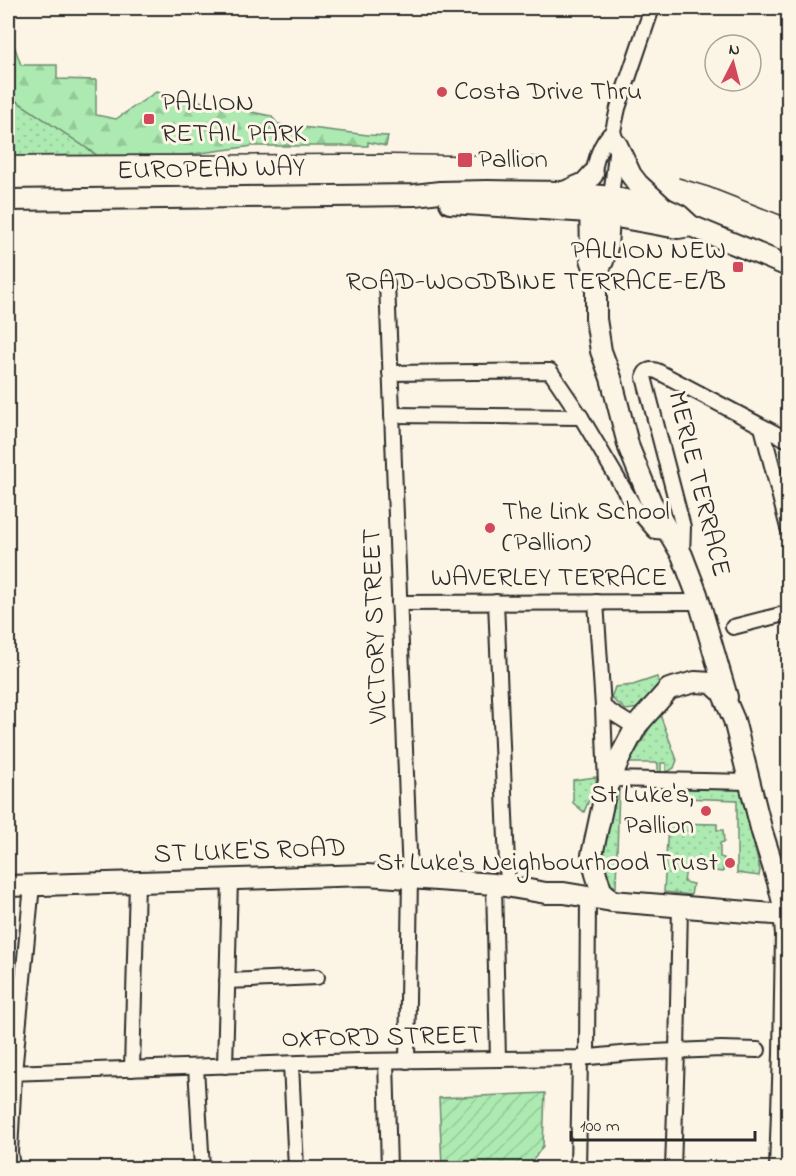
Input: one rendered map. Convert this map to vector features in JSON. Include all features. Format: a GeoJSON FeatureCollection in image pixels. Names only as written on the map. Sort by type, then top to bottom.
{"type":"FeatureCollection","features":[{"type":"Feature","properties":{"kind":"street"},"geometry":{"type":"LineString","coordinates":[[596,274],[607,247],[618,108],[652,8]]}},
{"type":"Feature","properties":{"kind":"street"},"geometry":{"type":"LineString","coordinates":[[615,138],[606,137],[601,146],[593,174],[590,204],[591,259],[596,274],[596,319],[601,351],[611,378],[629,448],[651,502],[682,555]]}},
{"type":"Feature","properties":{"kind":"street"},"geometry":{"type":"LineString","coordinates":[[615,138],[638,184],[664,208],[679,215],[691,226],[789,266]]}},
{"type":"Feature","properties":{"kind":"street"},"geometry":{"type":"LineString","coordinates":[[564,192],[585,183],[593,174]]}},
{"type":"Feature","properties":{"kind":"street","name":"EUROPEAN WAY"},"geometry":{"type":"LineString","coordinates":[[8,200],[564,192],[590,204]]}},
{"type":"Feature","properties":{"kind":"street","name":"EUROPEAN WAY"},"geometry":{"type":"LineString","coordinates":[[415,195],[456,204],[590,204]]}},
{"type":"Feature","properties":{"kind":"street"},"geometry":{"type":"LineString","coordinates":[[590,204],[664,208]]}},
{"type":"Feature","properties":{"kind":"street"},"geometry":{"type":"LineString","coordinates":[[610,206],[644,223],[678,228],[691,226]]}},
{"type":"Feature","properties":{"kind":"street","name":"VICTORY STREET"},"geometry":{"type":"LineString","coordinates":[[387,283],[410,878],[407,1061]]}},
{"type":"Feature","properties":{"kind":"street","name":"MERLE TERRACE"},"geometry":{"type":"LineString","coordinates":[[734,720],[712,642],[682,555],[683,527],[645,374],[652,370],[657,371],[762,427]]}},
{"type":"Feature","properties":{"kind":"street"},"geometry":{"type":"LineString","coordinates":[[390,373],[550,372],[581,417],[635,508],[655,531],[668,532]]}},
{"type":"Feature","properties":{"kind":"street"},"geometry":{"type":"LineString","coordinates":[[392,415],[581,417]]}},
{"type":"Feature","properties":{"kind":"street"},"geometry":{"type":"LineString","coordinates":[[762,427],[789,440]]}},
{"type":"Feature","properties":{"kind":"street"},"geometry":{"type":"LineString","coordinates":[[762,427],[789,528]]}},
{"type":"Feature","properties":{"kind":"street"},"geometry":{"type":"LineString","coordinates":[[496,602],[501,885],[498,1059]]}},
{"type":"Feature","properties":{"kind":"street"},"geometry":{"type":"LineString","coordinates":[[596,602],[608,784]]}},
{"type":"Feature","properties":{"kind":"street","name":"WAVERLEY TERRACE"},"geometry":{"type":"LineString","coordinates":[[399,603],[699,602]]}},
{"type":"Feature","properties":{"kind":"street"},"geometry":{"type":"LineString","coordinates":[[733,627],[789,614]]}},
{"type":"Feature","properties":{"kind":"street"},"geometry":{"type":"LineString","coordinates":[[612,901],[601,890],[592,855],[608,784],[637,725],[669,689],[705,667],[711,654],[712,642]]}},
{"type":"Feature","properties":{"kind":"street"},"geometry":{"type":"LineString","coordinates":[[669,689],[695,682],[711,683],[722,692],[734,720],[762,832],[783,886],[782,897],[787,916],[787,943],[780,1168]]}},
{"type":"Feature","properties":{"kind":"street"},"geometry":{"type":"LineString","coordinates":[[603,707],[630,724],[637,725]]}},
{"type":"Feature","properties":{"kind":"street"},"geometry":{"type":"LineString","coordinates":[[608,784],[749,782]]}},
{"type":"Feature","properties":{"kind":"street"},"geometry":{"type":"LineString","coordinates":[[564,893],[577,885],[594,862]]}},
{"type":"Feature","properties":{"kind":"street","name":"ST LUKE'S ROAD"},"geometry":{"type":"LineString","coordinates":[[8,886],[367,875],[501,885],[612,901],[787,916]]}},
{"type":"Feature","properties":{"kind":"street"},"geometry":{"type":"LineString","coordinates":[[225,1066],[230,880]]}},
{"type":"Feature","properties":{"kind":"street"},"geometry":{"type":"LineString","coordinates":[[132,1069],[137,882]]}},
{"type":"Feature","properties":{"kind":"street"},"geometry":{"type":"LineString","coordinates":[[12,1168],[10,1152],[11,1073],[32,885]]}},
{"type":"Feature","properties":{"kind":"street"},"geometry":{"type":"LineString","coordinates":[[744,912],[768,906],[783,886]]}},
{"type":"Feature","properties":{"kind":"street"},"geometry":{"type":"LineString","coordinates":[[578,1168],[584,1058],[588,898]]}},
{"type":"Feature","properties":{"kind":"street"},"geometry":{"type":"LineString","coordinates":[[673,1168],[680,906]]}},
{"type":"Feature","properties":{"kind":"street"},"geometry":{"type":"LineString","coordinates":[[744,912],[777,926],[787,943]]}},
{"type":"Feature","properties":{"kind":"street"},"geometry":{"type":"LineString","coordinates":[[227,981],[317,977]]}},
{"type":"Feature","properties":{"kind":"street","name":"OXFORD STREET"},"geometry":{"type":"LineString","coordinates":[[11,1073],[386,1061],[584,1058],[631,1053],[721,1049],[758,1050]]}},
{"type":"Feature","properties":{"kind":"street"},"geometry":{"type":"LineString","coordinates":[[386,1061],[389,1168]]}},
{"type":"Feature","properties":{"kind":"street"},"geometry":{"type":"LineString","coordinates":[[291,1064],[296,1168]]}},
{"type":"Feature","properties":{"kind":"street"},"geometry":{"type":"LineString","coordinates":[[196,1067],[202,1168]]}},
{"type":"Feature","properties":{"kind":"green space"},"geometry":{"type":"Polygon","coordinates":[[[8,28],[21,65],[57,65],[57,79],[96,80],[96,115],[116,119],[156,92],[271,116],[278,124],[388,136],[386,146],[368,142],[368,146],[253,146],[186,155],[97,155],[8,95],[8,28]]]}},
{"type":"Feature","properties":{"kind":"green space"},"geometry":{"type":"Polygon","coordinates":[[[8,95],[97,155],[8,156],[8,95]]]}},
{"type":"Feature","properties":{"kind":"green space"},"geometry":{"type":"Polygon","coordinates":[[[657,677],[660,682],[639,708],[626,710],[611,698],[615,687],[633,685],[657,677]]]}},
{"type":"Feature","properties":{"kind":"green space"},"geometry":{"type":"Polygon","coordinates":[[[659,712],[677,760],[674,768],[666,773],[666,763],[661,763],[661,773],[658,773],[658,763],[629,763],[659,712]]]}},
{"type":"Feature","properties":{"kind":"green space"},"geometry":{"type":"Polygon","coordinates":[[[596,777],[596,783],[584,812],[573,803],[573,780],[596,777]]]}},
{"type":"Feature","properties":{"kind":"green space"},"geometry":{"type":"Polygon","coordinates":[[[619,787],[616,887],[607,884],[604,848],[609,812],[619,787]]]}},
{"type":"Feature","properties":{"kind":"green space"},"geometry":{"type":"Polygon","coordinates":[[[740,787],[760,870],[759,876],[737,873],[737,800],[683,798],[682,788],[740,787]]]}},
{"type":"Feature","properties":{"kind":"green space"},"geometry":{"type":"Polygon","coordinates":[[[668,823],[717,824],[717,830],[723,830],[724,842],[720,843],[720,857],[724,858],[723,872],[686,868],[684,882],[693,884],[691,895],[664,892],[668,823]]]}},
{"type":"Feature","properties":{"kind":"green space"},"geometry":{"type":"Polygon","coordinates":[[[545,1093],[543,1146],[528,1167],[442,1167],[439,1098],[545,1093]]]}},
{"type":"Feature","properties":{"kind":"tram line"},"geometry":{"type":"LineString","coordinates":[[8,156],[379,154],[538,157]]}},
{"type":"Feature","properties":{"kind":"tram line"},"geometry":{"type":"LineString","coordinates":[[679,178],[709,187],[788,218]]}},
{"type":"Feature","properties":{"kind":"place","name":"Costa Drive Thru"},"geometry":{"type":"Point","coordinates":[442,92]}},
{"type":"Feature","properties":{"kind":"place","name":"PALLION RETAIL PARK"},"geometry":{"type":"Point","coordinates":[149,119]}},
{"type":"Feature","properties":{"kind":"place","name":"Pallion"},"geometry":{"type":"Point","coordinates":[465,160]}},
{"type":"Feature","properties":{"kind":"place","name":"PALLION NEW ROAD-WOODBINE TERRACE-E/B"},"geometry":{"type":"Point","coordinates":[738,267]}},
{"type":"Feature","properties":{"kind":"place","name":"The Link School (Pallion)"},"geometry":{"type":"Point","coordinates":[490,528]}},
{"type":"Feature","properties":{"kind":"place","name":"St Luke's, Pallion"},"geometry":{"type":"Point","coordinates":[706,811]}},
{"type":"Feature","properties":{"kind":"place","name":"St Luke's Neighbourhood Trust"},"geometry":{"type":"Point","coordinates":[730,863]}}]}
